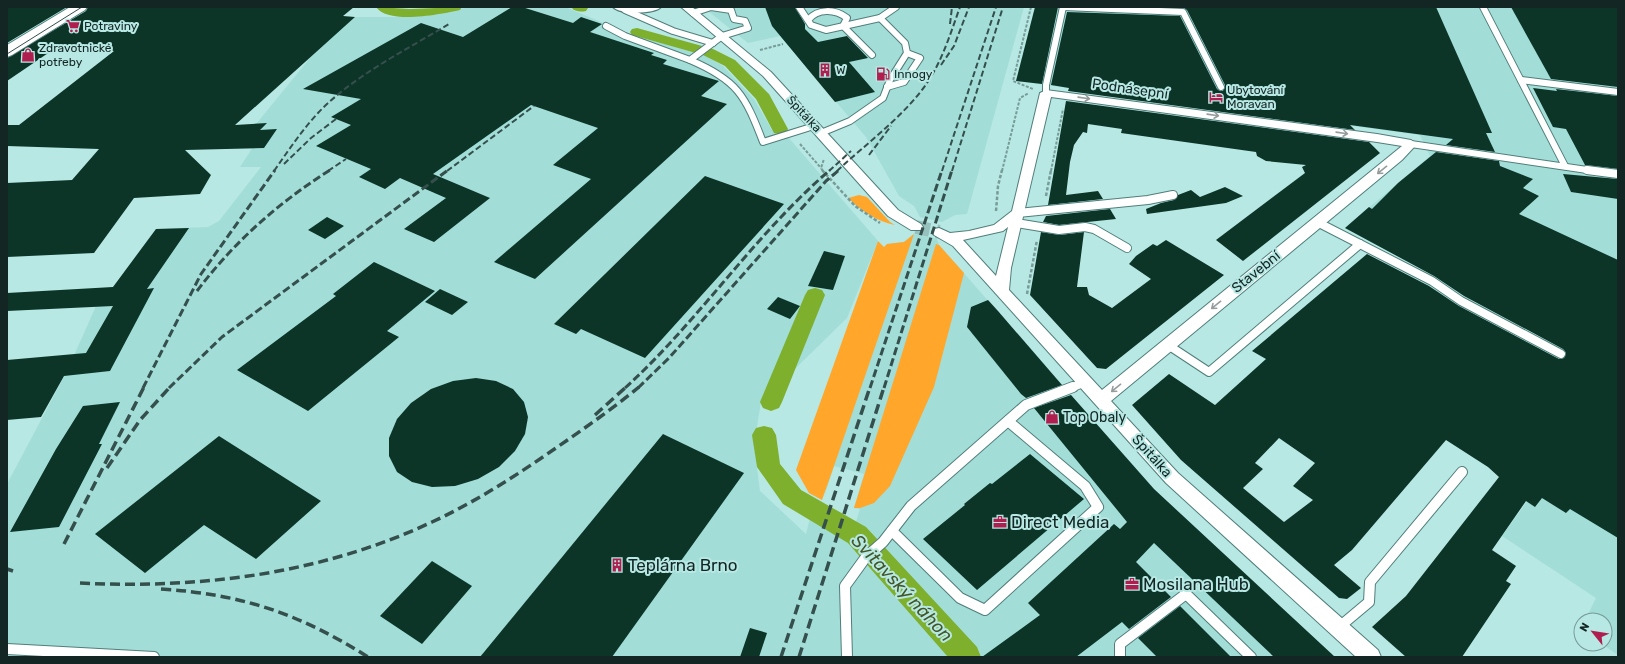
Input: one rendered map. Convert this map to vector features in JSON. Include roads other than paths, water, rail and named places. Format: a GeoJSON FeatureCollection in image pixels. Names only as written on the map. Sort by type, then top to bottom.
{"type":"FeatureCollection","features":[{"type":"Feature","properties":{"kind":"street"},"geometry":{"type":"LineString","coordinates":[[7,52],[80,7]]}},
{"type":"Feature","properties":{"kind":"street"},"geometry":{"type":"LineString","coordinates":[[622,9],[656,7]]}},
{"type":"Feature","properties":{"kind":"street","name":"Špitálka"},"geometry":{"type":"LineString","coordinates":[[689,10],[714,42],[767,74],[893,213],[916,227]]}},
{"type":"Feature","properties":{"kind":"street"},"geometry":{"type":"LineString","coordinates":[[1002,291],[1004,268],[1013,220],[1046,93]]}},
{"type":"Feature","properties":{"kind":"street","name":"Podnásepní"},"geometry":{"type":"LineString","coordinates":[[1046,93],[1377,138],[1411,144]]}},
{"type":"Feature","properties":{"kind":"street","name":"Stavební"},"geometry":{"type":"LineString","coordinates":[[1101,400],[1398,157],[1411,144]]}},
{"type":"Feature","properties":{"kind":"street","name":"Špitálka"},"geometry":{"type":"LineString","coordinates":[[1013,220],[998,228],[969,235],[945,234],[1002,291],[1172,478],[1368,656]]}},
{"type":"Feature","properties":{"kind":"lane"},"geometry":{"type":"LineString","coordinates":[[689,10],[711,7],[731,10],[734,19],[745,21],[748,28],[714,42],[690,60]]}},
{"type":"Feature","properties":{"kind":"lane"},"geometry":{"type":"LineString","coordinates":[[799,7],[811,25],[826,30],[836,29],[882,16],[896,7]]}},
{"type":"Feature","properties":{"kind":"lane"},"geometry":{"type":"LineString","coordinates":[[606,26],[625,36],[713,70],[736,87],[750,109],[763,142],[850,121],[884,98],[886,87],[907,53],[908,47],[882,16],[881,7]]}},
{"type":"Feature","properties":{"kind":"lane"},"geometry":{"type":"LineString","coordinates":[[1046,93],[1046,85],[1063,7],[1183,12],[1220,87]]}},
{"type":"Feature","properties":{"kind":"lane"},"geometry":{"type":"LineString","coordinates":[[1483,7],[1565,166]]}},
{"type":"Feature","properties":{"kind":"lane"},"geometry":{"type":"LineString","coordinates":[[622,9],[674,31],[714,42]]}},
{"type":"Feature","properties":{"kind":"lane"},"geometry":{"type":"LineString","coordinates":[[808,20],[811,15],[818,12],[836,12],[847,18],[843,26]]}},
{"type":"Feature","properties":{"kind":"lane"},"geometry":{"type":"LineString","coordinates":[[843,26],[872,55]]}},
{"type":"Feature","properties":{"kind":"lane"},"geometry":{"type":"LineString","coordinates":[[886,87],[904,82],[920,58],[907,53]]}},
{"type":"Feature","properties":{"kind":"lane"},"geometry":{"type":"LineString","coordinates":[[1521,80],[1618,92]]}},
{"type":"Feature","properties":{"kind":"lane"},"geometry":{"type":"LineString","coordinates":[[1411,144],[1618,174]]}},
{"type":"Feature","properties":{"kind":"lane"},"geometry":{"type":"LineString","coordinates":[[1013,220],[1043,211],[1173,195]]}},
{"type":"Feature","properties":{"kind":"lane"},"geometry":{"type":"LineString","coordinates":[[1013,220],[1059,230],[1085,227],[1094,229],[1127,248]]}},
{"type":"Feature","properties":{"kind":"lane"},"geometry":{"type":"LineString","coordinates":[[1317,222],[1432,281],[1461,301],[1561,354]]}},
{"type":"Feature","properties":{"kind":"lane"},"geometry":{"type":"LineString","coordinates":[[1168,345],[1209,372],[1360,244]]}},
{"type":"Feature","properties":{"kind":"lane"},"geometry":{"type":"LineString","coordinates":[[847,657],[845,586],[866,557],[883,542],[911,506],[1026,405],[1085,382]]}},
{"type":"Feature","properties":{"kind":"lane"},"geometry":{"type":"LineString","coordinates":[[892,531],[960,598],[985,610],[1098,507],[1085,486],[1008,421]]}},
{"type":"Feature","properties":{"kind":"lane"},"geometry":{"type":"LineString","coordinates":[[1338,628],[1368,602],[1370,582],[1462,472]]}},
{"type":"Feature","properties":{"kind":"lane"},"geometry":{"type":"LineString","coordinates":[[1120,657],[1120,644],[1186,594],[1251,657]]}},
{"type":"Feature","properties":{"kind":"lane"},"geometry":{"type":"LineString","coordinates":[[7,648],[148,655],[154,657]]}},
{"type":"Feature","properties":{"kind":"waterway","name":"Svitavský náhon"},"geometry":{"type":"LineString","coordinates":[[383,7],[410,13],[428,12],[455,7]]}},
{"type":"Feature","properties":{"kind":"waterway","name":"Svitavský náhon"},"geometry":{"type":"LineString","coordinates":[[637,32],[675,44],[708,52],[730,63],[763,97],[780,129]]}},
{"type":"Feature","properties":{"kind":"waterway","name":"Svitavský náhon"},"geometry":{"type":"LineString","coordinates":[[771,402],[815,295]]}},
{"type":"Feature","properties":{"kind":"waterway","name":"Svitavský náhon"},"geometry":{"type":"LineString","coordinates":[[764,435],[769,467],[792,497],[857,535],[967,657]]}},
{"type":"Feature","properties":{"kind":"tunnel"},"geometry":{"type":"LineString","coordinates":[[916,227],[939,232]]}},
{"type":"Feature","properties":{"kind":"tram line"},"geometry":{"type":"LineString","coordinates":[[7,54],[82,7]]}},
{"type":"Feature","properties":{"kind":"railway"},"geometry":{"type":"LineString","coordinates":[[950,24],[952,7]]}},
{"type":"Feature","properties":{"kind":"railway"},"geometry":{"type":"LineString","coordinates":[[837,171],[886,128],[920,93],[938,63],[960,7]]}},
{"type":"Feature","properties":{"kind":"railway"},"geometry":{"type":"LineString","coordinates":[[941,65],[954,46],[969,7]]}},
{"type":"Feature","properties":{"kind":"railway"},"geometry":{"type":"LineString","coordinates":[[942,171],[996,7]]}},
{"type":"Feature","properties":{"kind":"railway"},"geometry":{"type":"LineString","coordinates":[[952,171],[1003,7]]}},
{"type":"Feature","properties":{"kind":"railway"},"geometry":{"type":"LineString","coordinates":[[274,171],[306,126],[347,87],[380,64],[449,24]]}},
{"type":"Feature","properties":{"kind":"railway"},"geometry":{"type":"LineString","coordinates":[[447,171],[534,106]]}},
{"type":"Feature","properties":{"kind":"railway"},"geometry":{"type":"LineString","coordinates":[[284,164],[311,138],[336,119]]}},
{"type":"Feature","properties":{"kind":"railway"},"geometry":{"type":"LineString","coordinates":[[869,155],[891,126]]}},
{"type":"Feature","properties":{"kind":"railway"},"geometry":{"type":"LineString","coordinates":[[829,171],[851,151]]}},
{"type":"Feature","properties":{"kind":"railway"},"geometry":{"type":"LineString","coordinates":[[328,171],[346,159]]}},
{"type":"Feature","properties":{"kind":"railway"},"geometry":{"type":"LineString","coordinates":[[143,388],[201,274],[275,170]]}},
{"type":"Feature","properties":{"kind":"railway"},"geometry":{"type":"LineString","coordinates":[[197,291],[226,256],[258,224],[292,196],[330,170]]}},
{"type":"Feature","properties":{"kind":"railway"},"geometry":{"type":"LineString","coordinates":[[170,387],[222,337],[448,170]]}},
{"type":"Feature","properties":{"kind":"railway"},"geometry":{"type":"LineString","coordinates":[[625,388],[678,335],[776,222],[802,195],[830,170]]}},
{"type":"Feature","properties":{"kind":"railway"},"geometry":{"type":"LineString","coordinates":[[638,388],[669,358],[826,181],[839,170]]}},
{"type":"Feature","properties":{"kind":"railway"},"geometry":{"type":"LineString","coordinates":[[870,388],[942,170]]}},
{"type":"Feature","properties":{"kind":"railway"},"geometry":{"type":"LineString","coordinates":[[884,388],[952,170]]}},
{"type":"Feature","properties":{"kind":"railway"},"geometry":{"type":"LineString","coordinates":[[64,544],[144,387]]}},
{"type":"Feature","properties":{"kind":"railway"},"geometry":{"type":"LineString","coordinates":[[107,468],[140,420],[170,387]]}},
{"type":"Feature","properties":{"kind":"railway"},"geometry":{"type":"LineString","coordinates":[[595,415],[626,387]]}},
{"type":"Feature","properties":{"kind":"railway"},"geometry":{"type":"LineString","coordinates":[[80,583],[171,583],[216,580],[260,574],[304,566],[390,540],[432,522],[494,489],[575,435],[639,387]]}},
{"type":"Feature","properties":{"kind":"railway"},"geometry":{"type":"LineString","coordinates":[[781,657],[870,387]]}},
{"type":"Feature","properties":{"kind":"railway"},"geometry":{"type":"LineString","coordinates":[[799,657],[884,387]]}},
{"type":"Feature","properties":{"kind":"railway"},"geometry":{"type":"LineString","coordinates":[[7,569],[13,571]]}},
{"type":"Feature","properties":{"kind":"railway"},"geometry":{"type":"LineString","coordinates":[[161,589],[218,596],[244,601],[269,609],[318,629],[368,657]]}},
{"type":"Feature","properties":{"kind":"place","name":"Potraviny"},"geometry":{"type":"Point","coordinates":[73,26]}},
{"type":"Feature","properties":{"kind":"place","name":"Zdravotnické potřeby"},"geometry":{"type":"Point","coordinates":[28,55]}},
{"type":"Feature","properties":{"kind":"place","name":"W"},"geometry":{"type":"Point","coordinates":[825,70]}},
{"type":"Feature","properties":{"kind":"place","name":"Innogy"},"geometry":{"type":"Point","coordinates":[883,74]}},
{"type":"Feature","properties":{"kind":"place","name":"Ubytování Moravan"},"geometry":{"type":"Point","coordinates":[1216,97]}},
{"type":"Feature","properties":{"kind":"place","name":"Top Obaly"},"geometry":{"type":"Point","coordinates":[1052,417]}},
{"type":"Feature","properties":{"kind":"place","name":"Direct Media"},"geometry":{"type":"Point","coordinates":[1000,522]}},
{"type":"Feature","properties":{"kind":"place","name":"Teplárna Brno"},"geometry":{"type":"Point","coordinates":[617,565]}},
{"type":"Feature","properties":{"kind":"place","name":"Mosilana Hub"},"geometry":{"type":"Point","coordinates":[1132,584]}}]}
